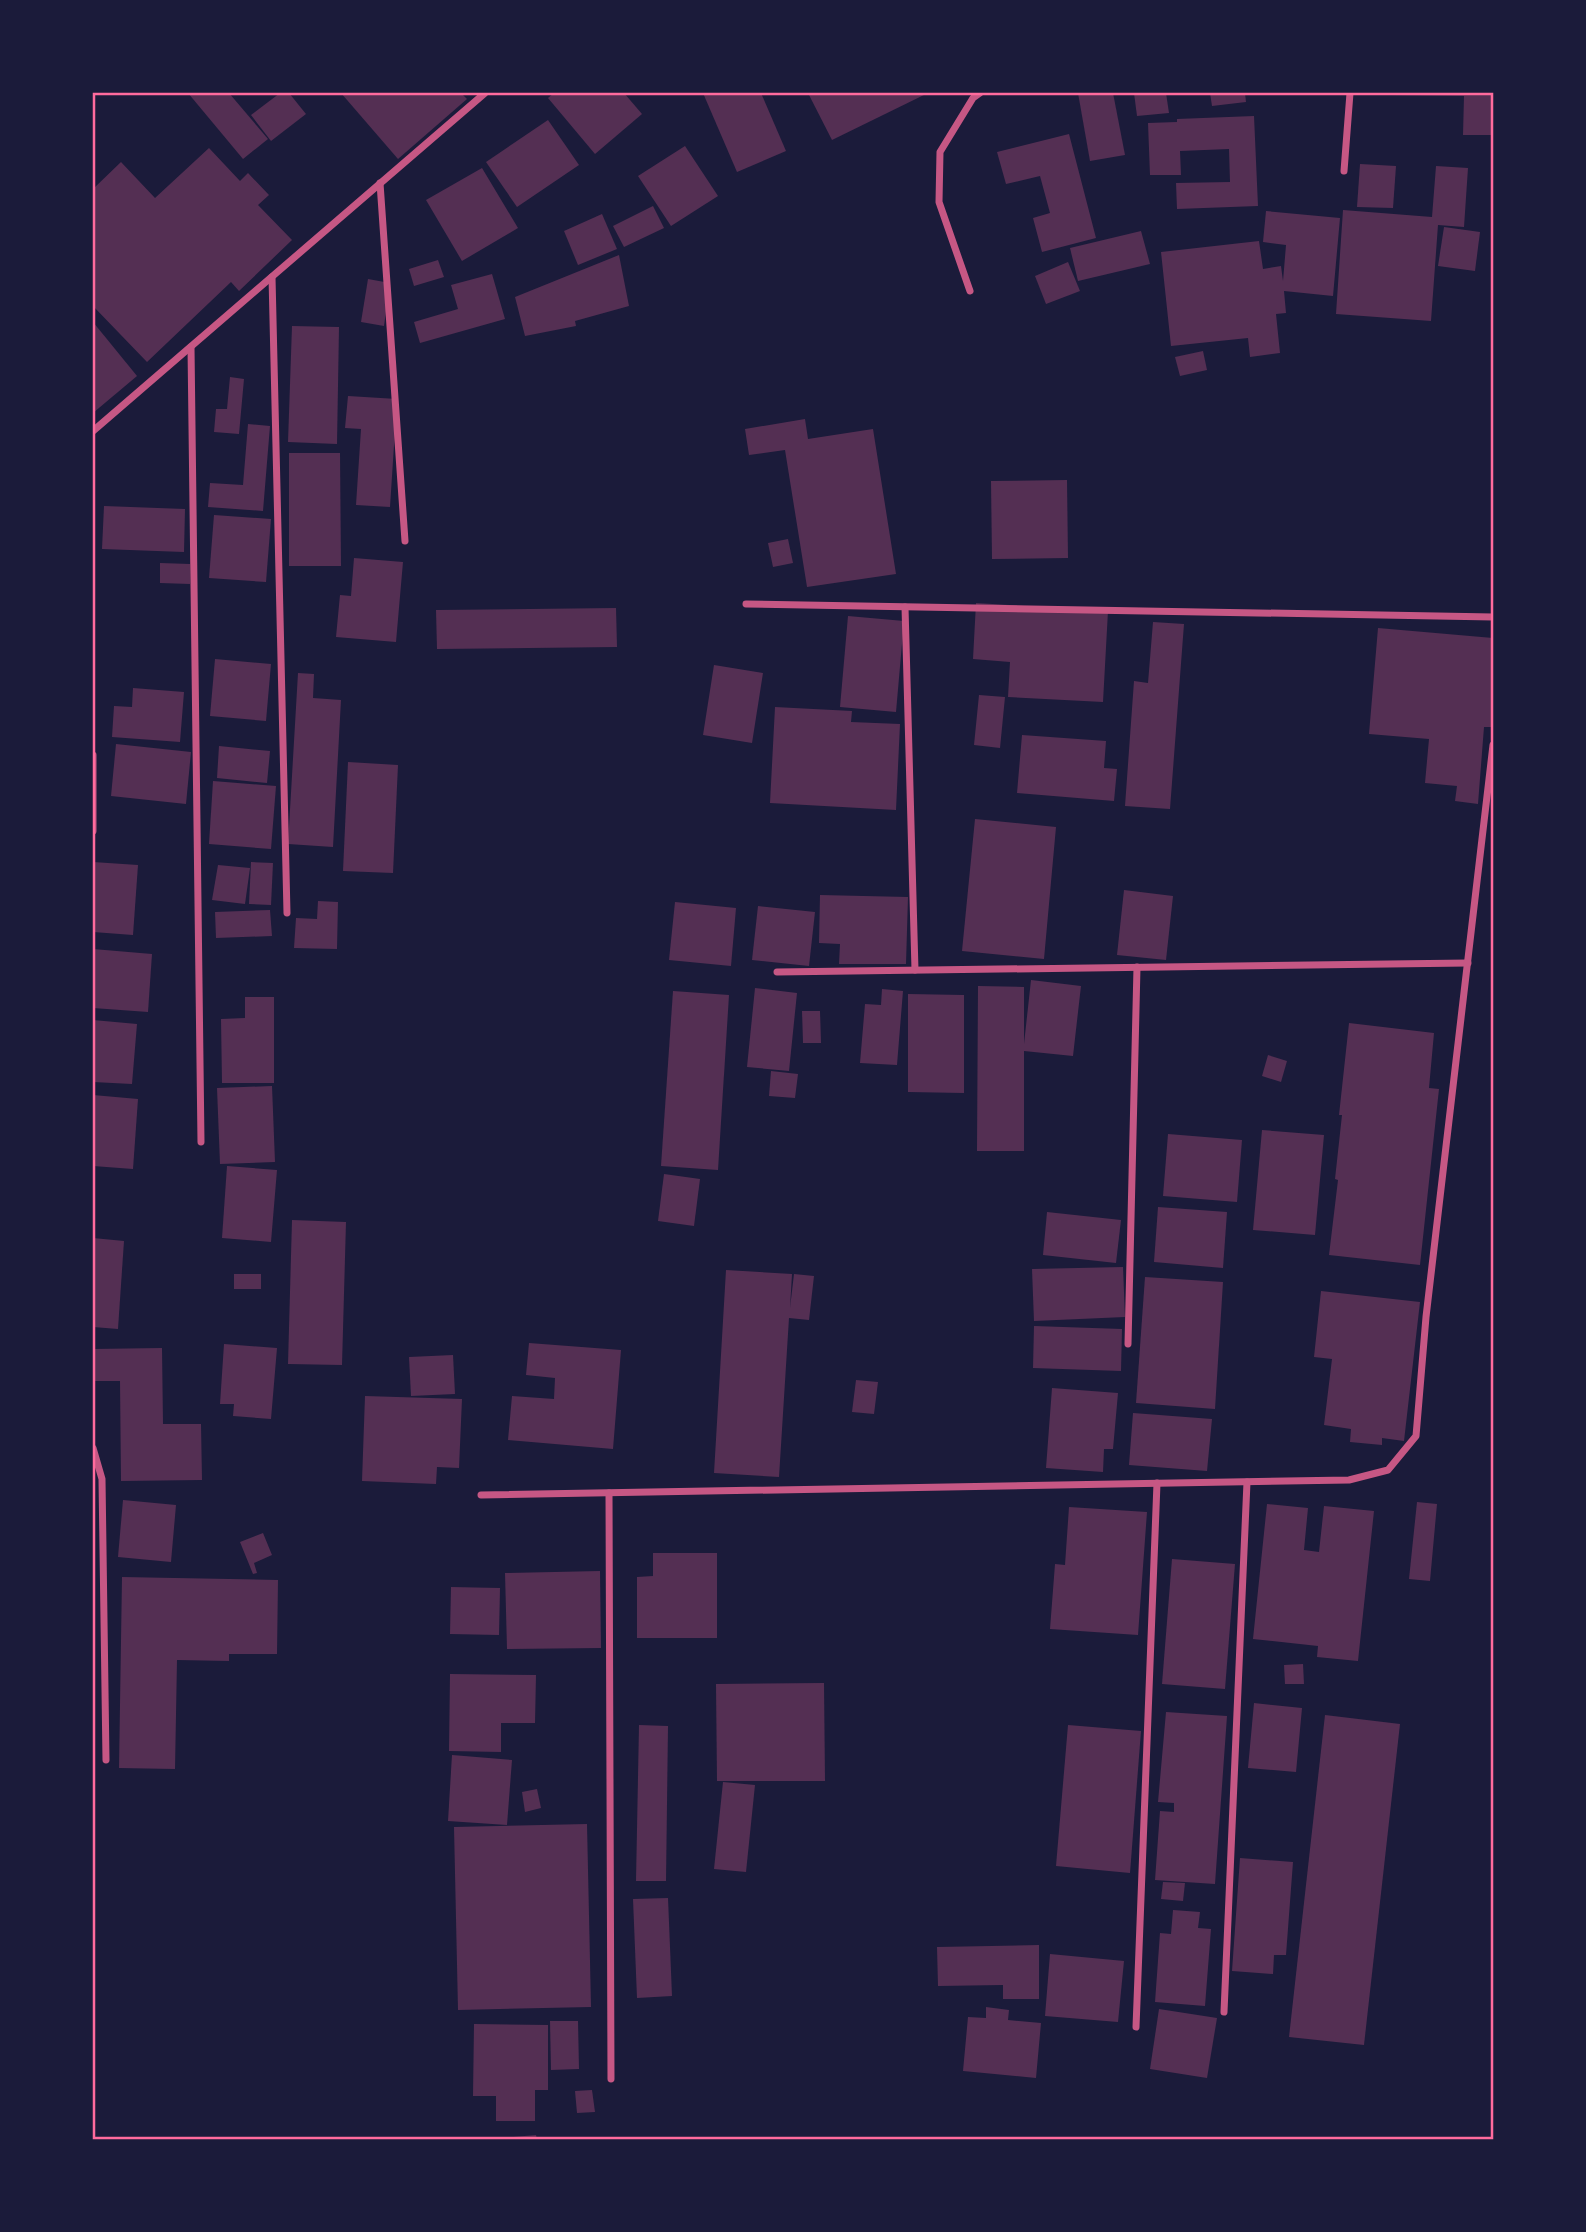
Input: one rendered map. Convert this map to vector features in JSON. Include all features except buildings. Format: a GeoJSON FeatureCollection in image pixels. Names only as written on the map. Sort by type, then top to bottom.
{"type":"FeatureCollection","features":[{"type":"Feature","properties":{"kind":"street"},"geometry":{"type":"LineString","coordinates":[[93,432],[485,93]]}},
{"type":"Feature","properties":{"kind":"street"},"geometry":{"type":"LineString","coordinates":[[970,291],[939,202],[940,152],[973,98],[980,93]]}},
{"type":"Feature","properties":{"kind":"street"},"geometry":{"type":"LineString","coordinates":[[1344,171],[1350,93]]}},
{"type":"Feature","properties":{"kind":"street"},"geometry":{"type":"LineString","coordinates":[[380,183],[405,541]]}},
{"type":"Feature","properties":{"kind":"street"},"geometry":{"type":"LineString","coordinates":[[272,277],[287,913]]}},
{"type":"Feature","properties":{"kind":"street"},"geometry":{"type":"LineString","coordinates":[[191,347],[201,1142]]}},
{"type":"Feature","properties":{"kind":"street"},"geometry":{"type":"LineString","coordinates":[[746,604],[1493,617]]}},
{"type":"Feature","properties":{"kind":"street"},"geometry":{"type":"LineString","coordinates":[[905,607],[915,970]]}},
{"type":"Feature","properties":{"kind":"street"},"geometry":{"type":"LineString","coordinates":[[481,1495],[1349,1480],[1388,1470],[1416,1436],[1426,1317],[1493,745]]}},
{"type":"Feature","properties":{"kind":"street"},"geometry":{"type":"LineString","coordinates":[[93,755],[93,831]]}},
{"type":"Feature","properties":{"kind":"street"},"geometry":{"type":"LineString","coordinates":[[777,972],[1468,963]]}},
{"type":"Feature","properties":{"kind":"street"},"geometry":{"type":"LineString","coordinates":[[1128,1344],[1137,967]]}},
{"type":"Feature","properties":{"kind":"street"},"geometry":{"type":"LineString","coordinates":[[93,1448],[102,1479],[106,1760]]}},
{"type":"Feature","properties":{"kind":"street"},"geometry":{"type":"LineString","coordinates":[[1224,2012],[1247,1482]]}},
{"type":"Feature","properties":{"kind":"street"},"geometry":{"type":"LineString","coordinates":[[1136,2027],[1157,1483]]}},
{"type":"Feature","properties":{"kind":"street"},"geometry":{"type":"LineString","coordinates":[[609,1493],[611,2079]]}}]}
